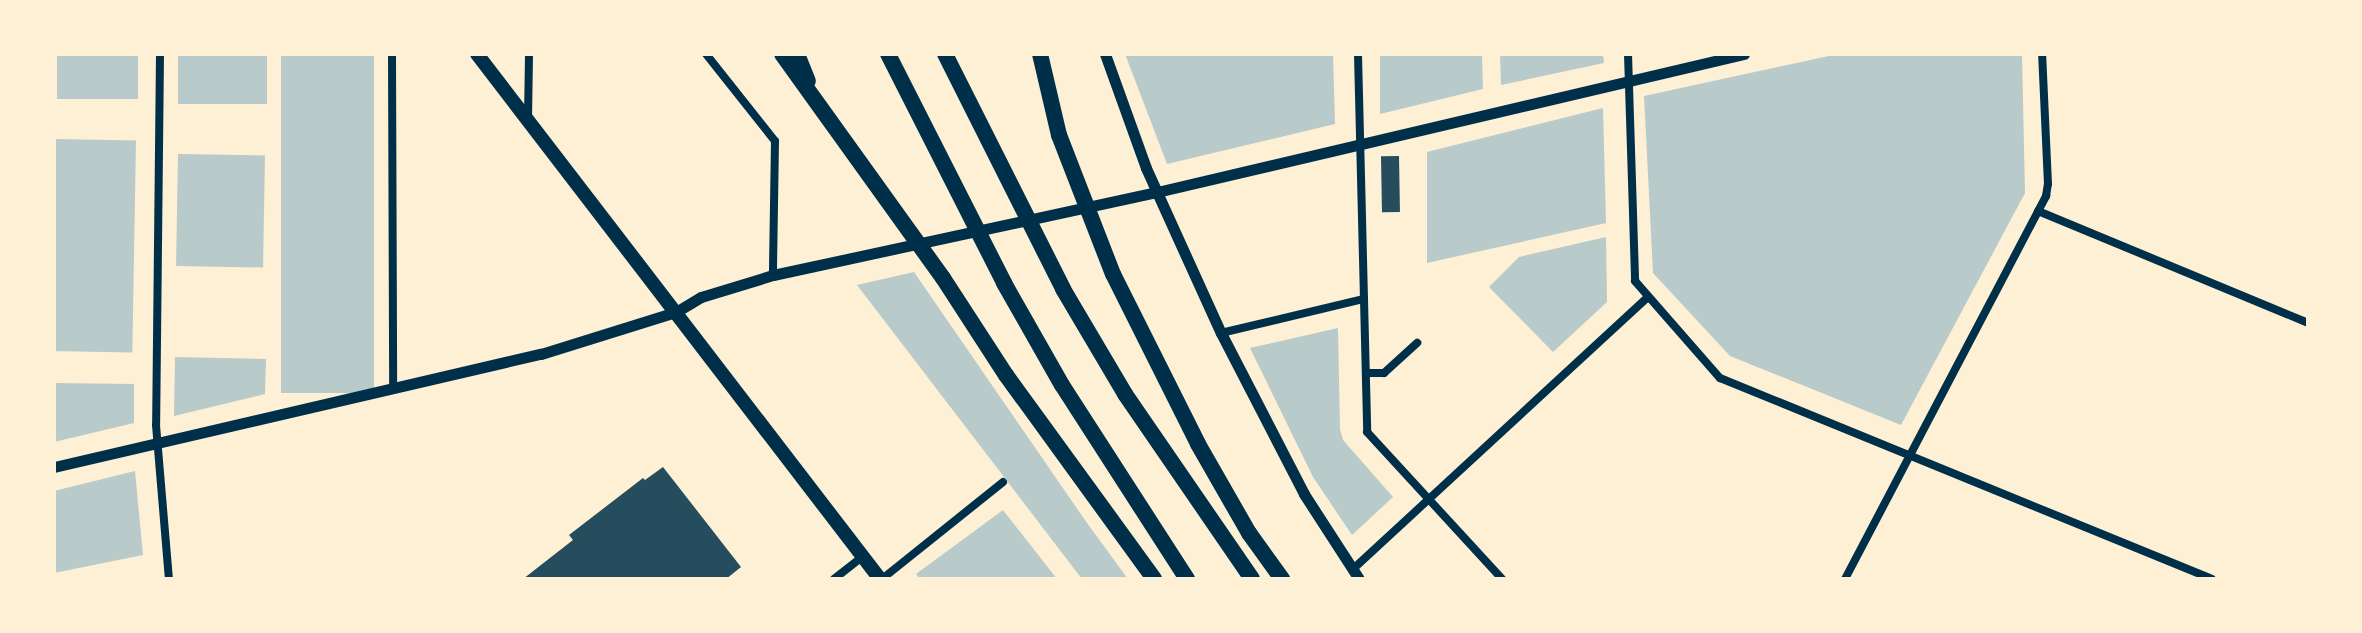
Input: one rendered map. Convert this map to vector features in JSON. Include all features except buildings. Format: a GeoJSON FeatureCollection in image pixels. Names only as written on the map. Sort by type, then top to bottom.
{"type":"FeatureCollection","features":[{"type":"Feature","properties":{"kind":"highway"},"geometry":{"type":"LineString","coordinates":[[782,54],[897,212],[1006,375],[1154,579]]}},
{"type":"Feature","properties":{"kind":"highway"},"geometry":{"type":"LineString","coordinates":[[797,54],[820,108]]}},
{"type":"Feature","properties":{"kind":"highway"},"geometry":{"type":"LineString","coordinates":[[888,54],[1004,283],[1054,373],[1163,547],[1187,579]]}},
{"type":"Feature","properties":{"kind":"highway"},"geometry":{"type":"LineString","coordinates":[[945,54],[1063,289],[1125,394],[1252,579]]}},
{"type":"Feature","properties":{"kind":"highway"},"geometry":{"type":"LineString","coordinates":[[1040,54],[1059,135],[1113,274],[1198,444],[1249,533],[1282,579]]}},
{"type":"Feature","properties":{"kind":"main road"},"geometry":{"type":"LineString","coordinates":[[477,54],[881,579]]}},
{"type":"Feature","properties":{"kind":"street"},"geometry":{"type":"LineString","coordinates":[[160,54],[157,443],[169,579]]}},
{"type":"Feature","properties":{"kind":"street"},"geometry":{"type":"LineString","coordinates":[[392,54],[393,389]]}},
{"type":"Feature","properties":{"kind":"street"},"geometry":{"type":"LineString","coordinates":[[528,120],[529,54]]}},
{"type":"Feature","properties":{"kind":"street"},"geometry":{"type":"LineString","coordinates":[[706,54],[775,141],[773,275]]}},
{"type":"Feature","properties":{"kind":"street"},"geometry":{"type":"LineString","coordinates":[[1105,54],[1157,192],[1221,333],[1304,494],[1356,575],[1428,499],[1648,297]]}},
{"type":"Feature","properties":{"kind":"street"},"geometry":{"type":"LineString","coordinates":[[1358,54],[1367,432],[1502,579]]}},
{"type":"Feature","properties":{"kind":"street"},"geometry":{"type":"LineString","coordinates":[[1628,54],[1635,281],[1720,378],[2212,579]]}},
{"type":"Feature","properties":{"kind":"street"},"geometry":{"type":"LineString","coordinates":[[54,467],[541,354],[676,312],[701,297],[773,275],[1157,192],[1744,54]]}},
{"type":"Feature","properties":{"kind":"street"},"geometry":{"type":"LineString","coordinates":[[1845,579],[2038,211],[2048,184],[2042,54]]}},
{"type":"Feature","properties":{"kind":"street"},"geometry":{"type":"LineString","coordinates":[[2038,211],[2308,323]]}},
{"type":"Feature","properties":{"kind":"street"},"geometry":{"type":"LineString","coordinates":[[1221,333],[1364,299]]}},
{"type":"Feature","properties":{"kind":"street"},"geometry":{"type":"LineString","coordinates":[[1366,373],[1384,373],[1417,343]]}},
{"type":"Feature","properties":{"kind":"street"},"geometry":{"type":"LineString","coordinates":[[881,579],[1003,482]]}},
{"type":"Feature","properties":{"kind":"street"},"geometry":{"type":"LineString","coordinates":[[834,579],[863,556]]}},
{"type":"Feature","properties":{"kind":"shaded area"},"geometry":{"type":"Polygon","coordinates":[[[57,54],[138,54],[138,99],[57,99],[57,54]]]}},
{"type":"Feature","properties":{"kind":"shaded area"},"geometry":{"type":"Polygon","coordinates":[[[178,54],[267,54],[267,104],[178,104],[178,54]]]}},
{"type":"Feature","properties":{"kind":"shaded area"},"geometry":{"type":"Polygon","coordinates":[[[281,54],[374,54],[374,393],[281,393],[281,54]]]}},
{"type":"Feature","properties":{"kind":"shaded area"},"geometry":{"type":"Polygon","coordinates":[[[1125,54],[1333,54],[1335,124],[1167,164],[1125,54]]]}},
{"type":"Feature","properties":{"kind":"shaded area"},"geometry":{"type":"Polygon","coordinates":[[[1380,54],[1482,54],[1483,89],[1380,114],[1380,54]]]}},
{"type":"Feature","properties":{"kind":"shaded area"},"geometry":{"type":"Polygon","coordinates":[[[1500,54],[1603,54],[1604,63],[1501,85],[1500,54]]]}},
{"type":"Feature","properties":{"kind":"shaded area"},"geometry":{"type":"Polygon","coordinates":[[[1838,54],[2022,54],[2025,193],[1901,425],[1730,356],[1653,273],[1644,96],[1838,54]]]}},
{"type":"Feature","properties":{"kind":"shaded area"},"geometry":{"type":"Polygon","coordinates":[[[1603,108],[1606,223],[1427,263],[1427,152],[1603,108]]]}},
{"type":"Feature","properties":{"kind":"shaded area"},"geometry":{"type":"Polygon","coordinates":[[[55,139],[136,140],[132,352],[54,351],[55,139]]]}},
{"type":"Feature","properties":{"kind":"shaded area"},"geometry":{"type":"Polygon","coordinates":[[[178,154],[265,156],[263,268],[176,266],[178,154]]]}},
{"type":"Feature","properties":{"kind":"shaded area"},"geometry":{"type":"Polygon","coordinates":[[[1606,237],[1607,302],[1553,352],[1489,287],[1519,257],[1606,237]]]}},
{"type":"Feature","properties":{"kind":"shaded area"},"geometry":{"type":"Polygon","coordinates":[[[914,272],[1128,579],[1082,579],[857,285],[914,272]]]}},
{"type":"Feature","properties":{"kind":"shaded area"},"geometry":{"type":"Polygon","coordinates":[[[1338,328],[1340,429],[1343,440],[1393,497],[1352,535],[1313,477],[1250,348],[1338,328]]]}},
{"type":"Feature","properties":{"kind":"shaded area"},"geometry":{"type":"Polygon","coordinates":[[[175,357],[266,359],[265,394],[174,416],[175,357]]]}},
{"type":"Feature","properties":{"kind":"shaded area"},"geometry":{"type":"Polygon","coordinates":[[[54,383],[134,384],[134,423],[54,442],[54,383]]]}},
{"type":"Feature","properties":{"kind":"shaded area"},"geometry":{"type":"Polygon","coordinates":[[[135,471],[143,555],[54,573],[54,491],[135,471]]]}},
{"type":"Feature","properties":{"kind":"shaded area"},"geometry":{"type":"Polygon","coordinates":[[[1003,510],[1057,579],[920,579],[916,574],[1003,510]]]}}]}
